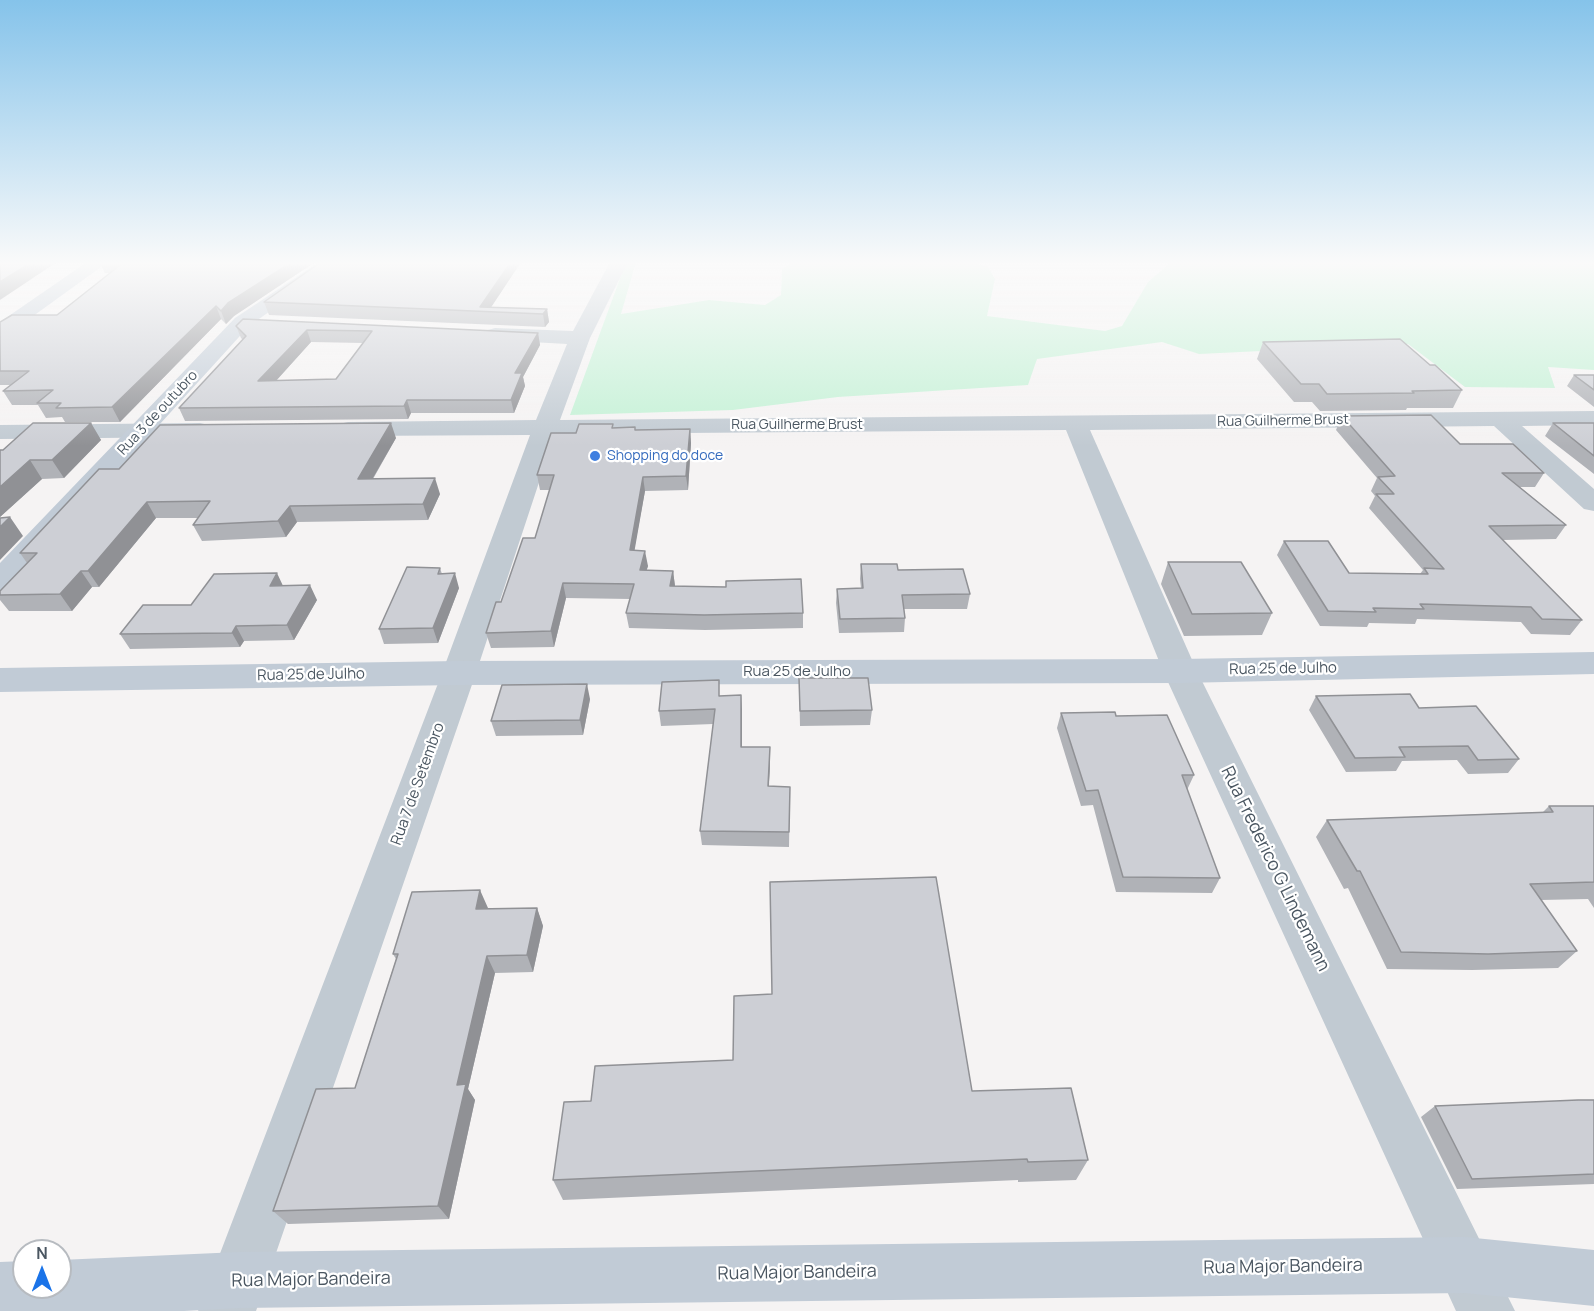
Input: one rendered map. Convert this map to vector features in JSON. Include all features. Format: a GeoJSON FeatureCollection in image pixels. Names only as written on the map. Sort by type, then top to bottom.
{"type":"FeatureCollection","features":[{"type":"Feature","properties":{"kind":"main road","name":"Rua 3 de outubro"},"geometry":{"type":"LineString","coordinates":[[0,581],[241,323]]}},
{"type":"Feature","properties":{"kind":"main road","name":"Rua 25 de Julho"},"geometry":{"type":"LineString","coordinates":[[0,680],[459,673],[1180,671],[1594,663]]}},
{"type":"Feature","properties":{"kind":"main road","name":"Rua Major Bandeira"},"geometry":{"type":"LineString","coordinates":[[0,1291],[233,1296],[1475,1288],[1594,1278]]}},
{"type":"Feature","properties":{"kind":"street","name":"Rua 7 de Setembro"},"geometry":{"type":"LineString","coordinates":[[233,1296],[459,673],[545,427],[588,323]]}},
{"type":"Feature","properties":{"kind":"street"},"geometry":{"type":"LineString","coordinates":[[476,333],[580,338]]}},
{"type":"Feature","properties":{"kind":"street"},"geometry":{"type":"LineString","coordinates":[[1500,418],[1594,503]]}},
{"type":"Feature","properties":{"kind":"street","name":"Rua Guilherme Brust"},"geometry":{"type":"LineString","coordinates":[[331,429],[1594,418]]}},
{"type":"Feature","properties":{"kind":"street","name":"Rua Frederico G Lindemann"},"geometry":{"type":"LineString","coordinates":[[1075,423],[1180,671],[1475,1288]]}},
{"type":"Feature","properties":{"kind":"street"},"geometry":{"type":"LineString","coordinates":[[0,432],[224,430]]}},
{"type":"Feature","properties":{"kind":"green space"},"geometry":{"type":"Polygon","coordinates":[[[604,323],[1043,323],[1105,331],[1122,326],[1124,323],[1594,323],[1594,370],[1548,367],[1555,388],[1465,387],[1408,344],[1199,354],[1162,342],[1037,359],[1028,385],[838,397],[733,410],[570,415],[604,323]]]}},
{"type":"Feature","properties":{"kind":"building"},"geometry":{"type":"Polygon","coordinates":[[[0,323],[198,323],[112,407],[56,408],[61,403],[37,403],[53,390],[3,391],[29,371],[0,371],[0,323]]]}},
{"type":"Feature","properties":{"kind":"building"},"geometry":{"type":"Polygon","coordinates":[[[239,323],[331,323],[538,333],[515,373],[522,373],[511,400],[407,400],[404,406],[179,408],[246,336],[236,326],[239,323]],[[307,330],[258,381],[336,379],[372,331],[307,330]]]}},
{"type":"Feature","properties":{"kind":"building"},"geometry":{"type":"Polygon","coordinates":[[[1400,339],[1430,365],[1435,365],[1462,390],[1327,394],[1319,384],[1301,384],[1263,342],[1400,339]]]}},
{"type":"Feature","properties":{"kind":"building"},"geometry":{"type":"Polygon","coordinates":[[[1574,375],[1594,375],[1594,390],[1574,375]]]}},
{"type":"Feature","properties":{"kind":"building"},"geometry":{"type":"Polygon","coordinates":[[[1431,415],[1460,444],[1513,444],[1544,473],[1502,473],[1566,525],[1489,526],[1582,620],[1542,619],[1531,607],[1420,604],[1424,609],[1373,608],[1376,612],[1328,611],[1284,541],[1328,541],[1349,573],[1428,574],[1424,568],[1444,569],[1376,494],[1394,494],[1378,477],[1395,476],[1342,416],[1431,415]]]}},
{"type":"Feature","properties":{"kind":"building"},"geometry":{"type":"Polygon","coordinates":[[[33,423],[91,423],[52,460],[30,460],[0,487],[0,450],[3,450],[33,423]]]}},
{"type":"Feature","properties":{"kind":"building"},"geometry":{"type":"Polygon","coordinates":[[[391,423],[358,479],[435,478],[423,504],[290,506],[278,521],[193,525],[210,501],[147,502],[88,571],[81,571],[60,594],[0,595],[0,591],[37,553],[20,553],[99,469],[119,469],[160,425],[391,423]]]}},
{"type":"Feature","properties":{"kind":"building"},"geometry":{"type":"Polygon","coordinates":[[[1553,423],[1594,423],[1594,456],[1553,423]]]}},
{"type":"Feature","properties":{"kind":"building"},"geometry":{"type":"Polygon","coordinates":[[[579,424],[613,424],[612,428],[635,427],[635,430],[690,429],[686,476],[643,477],[630,550],[645,551],[640,570],[673,571],[670,586],[726,587],[726,581],[801,579],[803,613],[704,615],[626,613],[634,584],[563,583],[551,631],[486,633],[496,602],[501,602],[523,538],[535,538],[554,475],[537,475],[551,433],[576,433],[579,424]]]}},
{"type":"Feature","properties":{"kind":"building"},"geometry":{"type":"Polygon","coordinates":[[[10,517],[0,527],[0,518],[10,517]]]}},
{"type":"Feature","properties":{"kind":"building"},"geometry":{"type":"Polygon","coordinates":[[[1168,562],[1241,562],[1272,613],[1192,614],[1168,562]]]}},
{"type":"Feature","properties":{"kind":"building"},"geometry":{"type":"Polygon","coordinates":[[[861,564],[897,564],[898,570],[963,569],[970,594],[902,595],[905,618],[840,619],[837,589],[863,588],[861,564]]]}},
{"type":"Feature","properties":{"kind":"building"},"geometry":{"type":"Polygon","coordinates":[[[407,567],[440,568],[438,574],[455,573],[433,628],[379,629],[407,567]]]}},
{"type":"Feature","properties":{"kind":"building"},"geometry":{"type":"Polygon","coordinates":[[[277,573],[270,586],[310,585],[287,625],[236,626],[232,633],[120,634],[143,605],[191,605],[214,574],[277,573]]]}},
{"type":"Feature","properties":{"kind":"building"},"geometry":{"type":"Polygon","coordinates":[[[799,678],[868,678],[872,710],[800,711],[799,678]]]}},
{"type":"Feature","properties":{"kind":"building"},"geometry":{"type":"Polygon","coordinates":[[[719,680],[719,696],[741,695],[741,747],[770,747],[768,786],[790,787],[789,832],[700,831],[715,709],[659,711],[662,682],[719,680]]]}},
{"type":"Feature","properties":{"kind":"building"},"geometry":{"type":"Polygon","coordinates":[[[587,684],[580,720],[491,721],[502,685],[587,684]]]}},
{"type":"Feature","properties":{"kind":"building"},"geometry":{"type":"Polygon","coordinates":[[[1410,694],[1419,708],[1476,706],[1519,759],[1478,760],[1468,746],[1399,747],[1405,757],[1355,758],[1316,696],[1410,694]]]}},
{"type":"Feature","properties":{"kind":"building"},"geometry":{"type":"Polygon","coordinates":[[[1115,712],[1116,716],[1167,715],[1194,775],[1182,775],[1220,878],[1123,877],[1098,790],[1086,791],[1061,713],[1115,712]]]}},
{"type":"Feature","properties":{"kind":"building"},"geometry":{"type":"Polygon","coordinates":[[[1549,806],[1594,806],[1594,882],[1530,884],[1577,951],[1488,954],[1401,952],[1360,871],[1357,871],[1327,820],[1553,812],[1549,806]]]}},
{"type":"Feature","properties":{"kind":"building"},"geometry":{"type":"Polygon","coordinates":[[[936,877],[972,1091],[1071,1088],[1088,1160],[1028,1162],[1027,1159],[553,1180],[564,1102],[591,1101],[595,1066],[733,1060],[734,996],[772,994],[770,882],[936,877]]]}},
{"type":"Feature","properties":{"kind":"building"},"geometry":{"type":"Polygon","coordinates":[[[480,890],[476,909],[537,908],[527,955],[487,956],[457,1085],[466,1084],[438,1206],[273,1211],[316,1089],[355,1088],[398,954],[393,954],[412,892],[480,890]]]}},
{"type":"Feature","properties":{"kind":"building"},"geometry":{"type":"Polygon","coordinates":[[[1594,1100],[1594,1174],[1472,1179],[1435,1106],[1594,1100]]]}},
{"type":"Feature","properties":{"kind":"place","name":"Shopping do doce"},"geometry":{"type":"Point","coordinates":[595,456]}}]}
